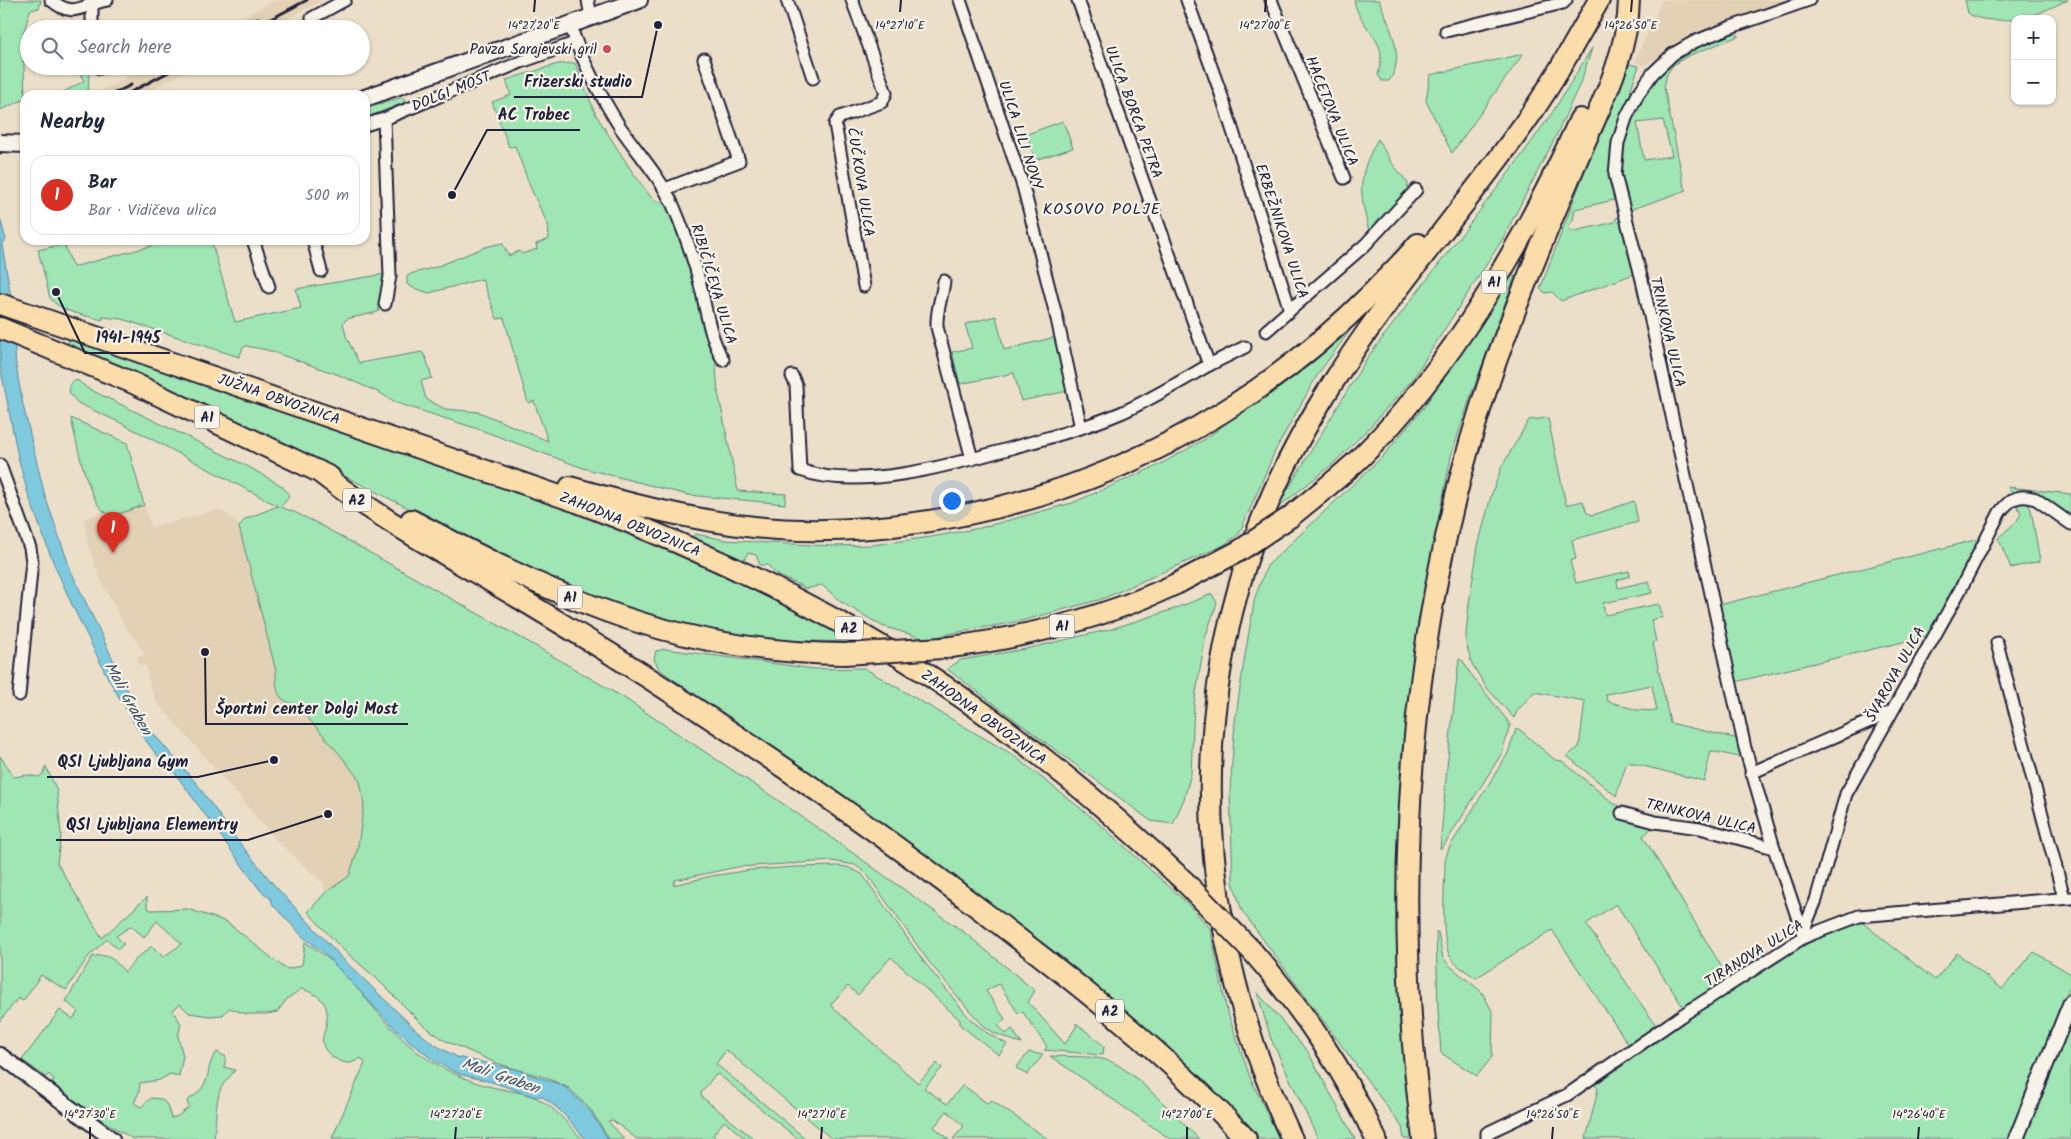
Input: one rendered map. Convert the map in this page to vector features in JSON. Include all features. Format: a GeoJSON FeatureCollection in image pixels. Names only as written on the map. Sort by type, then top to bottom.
{"type":"FeatureCollection","features":[{"type":"Feature","properties":{"kind":"highway"},"geometry":{"type":"LineString","coordinates":[[1292,1139],[1268,1086],[1247,1028],[1231,968],[1220,915],[1213,849],[1211,787],[1214,726],[1223,658],[1234,605],[1247,558],[1274,490],[1298,442],[1333,382],[1367,332],[1525,122],[1558,72],[1599,0]]}},
{"type":"Feature","properties":{"kind":"highway"},"geometry":{"type":"LineString","coordinates":[[1423,1139],[1408,964],[1408,872],[1414,751],[1436,593],[1460,482],[1492,373],[1538,251],[1621,55],[1629,18],[1629,0]]}},
{"type":"Feature","properties":{"kind":"highway","name":"A1"},"geometry":{"type":"LineString","coordinates":[[0,328],[94,366],[215,421],[318,471],[495,563],[602,610],[663,630],[720,643],[782,652],[844,654],[943,648],[1021,636],[1110,612],[1176,584],[1239,551],[1290,517],[1337,479],[1381,436],[1421,389],[1473,315],[1520,237],[1556,170],[1585,108],[1629,0]]}},
{"type":"Feature","properties":{"kind":"highway"},"geometry":{"type":"LineString","coordinates":[[463,462],[491,461],[568,486],[630,503],[718,522],[755,527],[816,530],[878,527],[938,520],[998,508],[1057,491],[1114,469],[1169,443],[1222,413],[1321,341],[1371,294],[1426,235],[1464,203]]}},
{"type":"Feature","properties":{"kind":"highway","name":"JUŽNA OBVOZNICA"},"geometry":{"type":"LineString","coordinates":[[0,304],[463,462]]}},
{"type":"Feature","properties":{"kind":"highway","name":"ZAHODNA OBVOZNICA"},"geometry":{"type":"LineString","coordinates":[[463,462],[584,505],[688,546],[795,598],[893,653],[973,707],[1045,760],[1114,817],[1184,881],[1252,951],[1282,986],[1318,1034],[1349,1085],[1376,1139]]}},
{"type":"Feature","properties":{"kind":"highway","name":"A2"},"geometry":{"type":"LineString","coordinates":[[318,471],[369,509],[560,622],[699,711],[907,854],[1046,959],[1106,1008],[1192,1084],[1246,1139]]}},
{"type":"Feature","properties":{"kind":"main road"},"geometry":{"type":"LineString","coordinates":[[370,96],[639,0]]}},
{"type":"Feature","properties":{"kind":"main road"},"geometry":{"type":"LineString","coordinates":[[0,143],[20,144]]}},
{"type":"Feature","properties":{"kind":"street"},"geometry":{"type":"LineString","coordinates":[[51,0],[63,9],[70,11],[79,10],[92,2],[107,0]]}},
{"type":"Feature","properties":{"kind":"street"},"geometry":{"type":"LineString","coordinates":[[312,18],[345,0]]}},
{"type":"Feature","properties":{"kind":"street"},"geometry":{"type":"LineString","coordinates":[[588,0],[591,18]]}},
{"type":"Feature","properties":{"kind":"street"},"geometry":{"type":"LineString","coordinates":[[787,0],[813,78]]}},
{"type":"Feature","properties":{"kind":"street","name":"ČUČKOVA ULICA"},"geometry":{"type":"LineString","coordinates":[[852,0],[886,93],[882,102],[840,117],[835,124],[864,286]]}},
{"type":"Feature","properties":{"kind":"street","name":"ULICA LILI NOVY"},"geometry":{"type":"LineString","coordinates":[[960,0],[1023,186],[1057,319],[1081,428]]}},
{"type":"Feature","properties":{"kind":"street","name":"ULICA BORCA PETRA"},"geometry":{"type":"LineString","coordinates":[[1078,0],[1209,365]]}},
{"type":"Feature","properties":{"kind":"street","name":"ERBEŽNIKOVA ULICA"},"geometry":{"type":"LineString","coordinates":[[1187,0],[1221,94],[1290,310],[1365,245],[1416,190]]}},
{"type":"Feature","properties":{"kind":"street","name":"HACETOVA ULICA"},"geometry":{"type":"LineString","coordinates":[[1271,0],[1344,178]]}},
{"type":"Feature","properties":{"kind":"street"},"geometry":{"type":"LineString","coordinates":[[1446,31],[1563,3],[1566,0]]}},
{"type":"Feature","properties":{"kind":"street","name":"TRINKOVA ULICA"},"geometry":{"type":"LineString","coordinates":[[1804,937],[1751,773],[1642,280],[1615,175],[1618,143],[1626,118],[1638,94],[1653,73],[1673,54],[1694,42],[1808,0]]}},
{"type":"Feature","properties":{"kind":"street"},"geometry":{"type":"LineString","coordinates":[[92,2],[92,20]]}},
{"type":"Feature","properties":{"kind":"street","name":"RIBIČIČEVA ULICA"},"geometry":{"type":"LineString","coordinates":[[570,25],[575,43],[598,91],[620,127],[665,189],[683,230],[701,290],[711,336],[722,360]]}},
{"type":"Feature","properties":{"kind":"street","name":"DOLGI MOST"},"geometry":{"type":"LineString","coordinates":[[370,123],[520,62],[575,43]]}},
{"type":"Feature","properties":{"kind":"street"},"geometry":{"type":"LineString","coordinates":[[665,189],[739,161],[704,59]]}},
{"type":"Feature","properties":{"kind":"street"},"geometry":{"type":"LineString","coordinates":[[384,118],[390,276],[385,304]]}},
{"type":"Feature","properties":{"kind":"street"},"geometry":{"type":"LineString","coordinates":[[255,245],[269,287]]}},
{"type":"Feature","properties":{"kind":"street"},"geometry":{"type":"LineString","coordinates":[[314,245],[321,271]]}},
{"type":"Feature","properties":{"kind":"street"},"geometry":{"type":"LineString","coordinates":[[944,281],[942,300],[936,312],[937,327],[972,459]]}},
{"type":"Feature","properties":{"kind":"street"},"geometry":{"type":"LineString","coordinates":[[1266,331],[1290,310]]}},
{"type":"Feature","properties":{"kind":"street"},"geometry":{"type":"LineString","coordinates":[[792,376],[796,385],[800,470],[812,474],[848,477],[881,476],[929,470],[1081,428],[1122,412],[1245,347]]}},
{"type":"Feature","properties":{"kind":"street"},"geometry":{"type":"LineString","coordinates":[[0,465],[30,548],[32,561],[19,695]]}},
{"type":"Feature","properties":{"kind":"street","name":"ŠVAROVA ULICA"},"geometry":{"type":"LineString","coordinates":[[1804,937],[1806,924],[1816,900],[1846,794],[2000,512],[2008,502],[2016,497],[2036,499],[2071,524]]}},
{"type":"Feature","properties":{"kind":"street"},"geometry":{"type":"LineString","coordinates":[[1996,643],[2067,898]]}},
{"type":"Feature","properties":{"kind":"street"},"geometry":{"type":"LineString","coordinates":[[1751,773],[1891,712]]}},
{"type":"Feature","properties":{"kind":"street","name":"TRINKOVA ULICA"},"geometry":{"type":"LineString","coordinates":[[1622,813],[1655,822],[1700,828],[1774,848]]}},
{"type":"Feature","properties":{"kind":"street","name":"TIRANOVA ULICA"},"geometry":{"type":"LineString","coordinates":[[1487,1136],[1567,1095],[1669,1025],[1804,937],[1859,916],[2067,898]]}},
{"type":"Feature","properties":{"kind":"street"},"geometry":{"type":"LineString","coordinates":[[2016,1139],[2071,1002]]}},
{"type":"Feature","properties":{"kind":"street"},"geometry":{"type":"LineString","coordinates":[[0,1055],[112,1139]]}},
{"type":"Feature","properties":{"kind":"shaded area"},"geometry":{"type":"Polygon","coordinates":[[[275,0],[323,0],[285,20],[237,20],[275,0]]]}},
{"type":"Feature","properties":{"kind":"shaded area"},"geometry":{"type":"Polygon","coordinates":[[[1662,0],[1795,0],[1701,36],[1643,65],[1635,61],[1662,0]]]}},
{"type":"Feature","properties":{"kind":"shaded area"},"geometry":{"type":"Polygon","coordinates":[[[131,75],[179,75],[150,90],[103,90],[131,75]]]}},
{"type":"Feature","properties":{"kind":"shaded area"},"geometry":{"type":"Polygon","coordinates":[[[144,505],[151,527],[218,510],[229,515],[239,527],[276,671],[276,682],[286,703],[296,704],[360,781],[364,804],[357,852],[349,876],[325,893],[324,884],[278,842],[156,701],[150,686],[146,664],[139,666],[137,656],[146,655],[125,626],[99,577],[88,546],[84,519],[103,511],[115,514],[144,505]]]}},
{"type":"Feature","properties":{"kind":"green space"},"geometry":{"type":"Polygon","coordinates":[[[0,0],[41,0],[39,8],[30,10],[27,20],[20,20],[20,75],[24,75],[25,90],[20,90],[20,101],[0,110],[0,0]]]}},
{"type":"Feature","properties":{"kind":"green space"},"geometry":{"type":"Polygon","coordinates":[[[1354,0],[1379,0],[1391,30],[1396,51],[1394,72],[1389,81],[1382,81],[1378,75],[1381,60],[1380,49],[1361,19],[1354,0]]]}},
{"type":"Feature","properties":{"kind":"green space"},"geometry":{"type":"Polygon","coordinates":[[[1965,0],[2068,0],[2034,15],[2011,15],[2011,19],[1982,19],[1968,13],[1965,0]]]}},
{"type":"Feature","properties":{"kind":"green space"},"geometry":{"type":"Polygon","coordinates":[[[1732,31],[1739,36],[1688,56],[1673,65],[1667,74],[1664,87],[1684,186],[1687,190],[1630,210],[1621,161],[1625,133],[1637,103],[1666,65],[1690,49],[1732,31]],[[1663,120],[1637,123],[1644,160],[1672,156],[1663,120]]]}},
{"type":"Feature","properties":{"kind":"green space"},"geometry":{"type":"Polygon","coordinates":[[[1592,48],[1582,79],[1556,136],[1502,240],[1412,380],[1369,428],[1333,464],[1276,509],[1367,358],[1520,158],[1552,113],[1592,48]]]}},
{"type":"Feature","properties":{"kind":"green space"},"geometry":{"type":"Polygon","coordinates":[[[1523,54],[1452,153],[1426,101],[1430,75],[1523,54]]]}},
{"type":"Feature","properties":{"kind":"green space"},"geometry":{"type":"Polygon","coordinates":[[[575,63],[596,115],[650,196],[657,202],[663,202],[675,221],[692,275],[707,337],[715,356],[718,392],[738,491],[786,494],[785,504],[688,495],[583,468],[478,429],[397,403],[380,393],[339,375],[267,350],[246,346],[239,357],[122,319],[103,317],[102,320],[74,313],[61,307],[50,298],[38,250],[60,245],[64,245],[73,267],[154,245],[212,245],[235,322],[301,308],[296,289],[385,274],[382,301],[378,312],[347,319],[343,323],[346,336],[359,363],[422,352],[426,358],[432,378],[421,381],[426,399],[445,409],[479,412],[548,441],[534,401],[528,403],[504,318],[497,319],[482,279],[429,293],[411,287],[407,284],[407,277],[410,274],[436,267],[485,247],[502,243],[509,256],[519,251],[522,254],[537,249],[536,244],[549,239],[548,225],[531,189],[515,146],[509,147],[492,102],[511,95],[506,80],[558,64],[575,63]]]}},
{"type":"Feature","properties":{"kind":"green space"},"geometry":{"type":"Polygon","coordinates":[[[1628,64],[1639,66],[1630,91],[1634,93],[1621,121],[1614,200],[1575,209],[1573,221],[1569,224],[1570,232],[1615,222],[1616,218],[1622,217],[1637,273],[1561,301],[1552,292],[1546,293],[1540,289],[1597,139],[1628,64]]]}},
{"type":"Feature","properties":{"kind":"green space"},"geometry":{"type":"Polygon","coordinates":[[[81,75],[89,75],[88,90],[67,90],[84,81],[81,75]]]}},
{"type":"Feature","properties":{"kind":"green space"},"geometry":{"type":"Polygon","coordinates":[[[400,98],[404,98],[405,101],[370,116],[370,107],[400,98]]]}},
{"type":"Feature","properties":{"kind":"green space"},"geometry":{"type":"Polygon","coordinates":[[[1063,121],[1073,148],[1035,160],[1027,134],[1063,121]]]}},
{"type":"Feature","properties":{"kind":"green space"},"geometry":{"type":"Polygon","coordinates":[[[1378,139],[1391,162],[1408,183],[1407,192],[1369,231],[1363,205],[1362,184],[1366,163],[1378,139]]]}},
{"type":"Feature","properties":{"kind":"green space"},"geometry":{"type":"Polygon","coordinates":[[[1515,276],[1451,456],[1416,638],[1405,762],[1398,901],[1399,984],[1416,1139],[1404,1139],[1402,1127],[1242,911],[1233,882],[1230,792],[1235,722],[1255,597],[1267,566],[1383,456],[1424,407],[1508,277],[1515,276]]]}},
{"type":"Feature","properties":{"kind":"green space"},"geometry":{"type":"Polygon","coordinates":[[[996,316],[1004,350],[1055,337],[1068,391],[1021,401],[1014,373],[960,384],[952,352],[972,348],[965,324],[996,316]]]}},
{"type":"Feature","properties":{"kind":"green space"},"geometry":{"type":"Polygon","coordinates":[[[1359,318],[1318,374],[1276,449],[1239,534],[1224,545],[1102,599],[1021,621],[948,634],[929,640],[882,626],[841,602],[822,585],[806,589],[776,573],[768,565],[760,565],[756,555],[748,553],[743,561],[692,537],[695,534],[726,540],[770,543],[834,546],[872,545],[980,528],[1072,503],[1159,465],[1207,438],[1359,318]]]}},
{"type":"Feature","properties":{"kind":"green space"},"geometry":{"type":"Polygon","coordinates":[[[69,338],[505,485],[677,550],[782,599],[856,642],[767,640],[629,610],[509,559],[214,410],[68,345],[69,338]]]}},
{"type":"Feature","properties":{"kind":"green space"},"geometry":{"type":"Polygon","coordinates":[[[77,380],[87,388],[249,467],[282,486],[289,495],[280,507],[317,523],[624,698],[788,807],[965,933],[1035,991],[1028,1002],[1065,1044],[1076,1027],[1076,1023],[1104,1046],[1103,1055],[1044,1050],[1047,1047],[1023,1012],[1018,1013],[999,984],[986,991],[1005,1019],[998,1025],[1006,1034],[1012,1029],[1022,1044],[994,1033],[985,1027],[929,962],[866,873],[855,865],[832,861],[737,867],[675,880],[673,885],[750,870],[796,867],[838,866],[847,867],[862,874],[925,963],[970,1019],[987,1033],[1007,1044],[999,1055],[960,1025],[960,1020],[891,957],[858,995],[848,986],[830,1005],[918,1083],[937,1063],[942,1068],[924,1088],[947,1104],[963,1085],[988,1104],[991,1100],[1048,1139],[953,1139],[964,1126],[947,1111],[934,1127],[949,1139],[832,1139],[726,1050],[716,1064],[806,1139],[798,1139],[718,1074],[714,1076],[701,1093],[702,1097],[754,1139],[746,1139],[724,1121],[713,1135],[717,1139],[637,1139],[612,1120],[608,1121],[624,1139],[609,1139],[591,1110],[569,1088],[547,1078],[496,1063],[444,1040],[423,1025],[376,978],[341,948],[308,912],[325,893],[349,876],[357,852],[364,804],[360,781],[342,757],[296,704],[284,700],[278,693],[276,671],[239,527],[245,519],[278,506],[123,424],[78,403],[70,394],[69,386],[72,381],[77,380]]]}},
{"type":"Feature","properties":{"kind":"green space"},"geometry":{"type":"Polygon","coordinates":[[[71,418],[127,443],[144,505],[116,514],[107,513],[100,508],[94,498],[84,470],[71,418]]]}},
{"type":"Feature","properties":{"kind":"green space"},"geometry":{"type":"Polygon","coordinates":[[[1548,418],[1566,505],[1583,501],[1587,513],[1593,515],[1634,501],[1638,522],[1572,540],[1576,559],[1570,561],[1576,583],[1629,571],[1630,576],[1617,580],[1618,588],[1649,581],[1652,593],[1603,603],[1605,615],[1659,604],[1663,617],[1651,620],[1656,641],[1653,643],[1670,723],[1739,739],[1744,758],[1711,751],[1704,781],[1627,762],[1616,796],[1567,756],[1579,747],[1585,701],[1534,692],[1517,711],[1514,718],[1486,687],[1472,664],[1466,643],[1466,634],[1478,546],[1491,496],[1502,466],[1529,420],[1548,418]],[[1652,685],[1606,694],[1607,701],[1637,710],[1657,711],[1652,685]]]}},
{"type":"Feature","properties":{"kind":"green space"},"geometry":{"type":"Polygon","coordinates":[[[2008,487],[2071,494],[2071,520],[2014,495],[2008,487]]]}},
{"type":"Feature","properties":{"kind":"green space"},"geometry":{"type":"Polygon","coordinates":[[[2027,501],[2031,510],[2040,561],[2011,568],[1998,538],[2016,522],[2021,514],[2016,502],[2027,501]]]}},
{"type":"Feature","properties":{"kind":"green space"},"geometry":{"type":"Polygon","coordinates":[[[1983,538],[1932,635],[1735,682],[1719,605],[1983,538]]]}},
{"type":"Feature","properties":{"kind":"green space"},"geometry":{"type":"Polygon","coordinates":[[[1212,594],[1217,603],[1206,635],[1194,704],[1191,774],[1184,799],[1173,824],[1151,821],[947,669],[961,660],[1026,649],[1111,629],[1171,610],[1212,594]]]}},
{"type":"Feature","properties":{"kind":"green space"},"geometry":{"type":"Polygon","coordinates":[[[665,649],[815,669],[864,668],[1013,755],[1094,819],[1185,901],[1210,928],[1227,1011],[1250,1077],[1279,1139],[1257,1139],[1139,1022],[1063,958],[659,669],[654,659],[656,651],[665,649]]]}},
{"type":"Feature","properties":{"kind":"green space"},"geometry":{"type":"Polygon","coordinates":[[[1459,659],[1463,661],[1470,673],[1510,724],[1502,753],[1440,849],[1447,767],[1459,659]]]}},
{"type":"Feature","properties":{"kind":"green space"},"geometry":{"type":"Polygon","coordinates":[[[1516,729],[1519,729],[1555,760],[1562,761],[1613,803],[1649,821],[1651,829],[1643,836],[1721,966],[1727,981],[1685,1010],[1616,904],[1586,924],[1657,1027],[1630,1047],[1552,930],[1476,978],[1455,963],[1447,948],[1444,924],[1445,860],[1449,848],[1508,753],[1516,729]]]}},
{"type":"Feature","properties":{"kind":"green space"},"geometry":{"type":"Polygon","coordinates":[[[0,756],[14,777],[26,775],[39,777],[43,774],[46,766],[57,791],[61,835],[57,863],[102,938],[147,897],[147,906],[150,910],[188,909],[227,922],[283,967],[289,969],[302,965],[305,942],[339,968],[396,1033],[429,1060],[476,1082],[535,1097],[552,1108],[582,1139],[332,1138],[365,1063],[361,1058],[350,1063],[342,1062],[334,1058],[324,1048],[323,1037],[326,1028],[327,1011],[319,997],[301,989],[287,999],[277,1012],[267,1014],[246,1014],[229,1008],[223,1015],[210,1016],[189,1013],[180,1004],[173,1010],[181,1024],[178,1036],[183,1056],[179,1076],[170,1074],[160,1080],[140,1083],[139,1092],[134,1103],[141,1107],[151,1098],[162,1099],[167,1105],[171,1118],[178,1116],[189,1107],[187,1101],[199,1092],[205,1084],[211,1061],[217,1052],[226,1057],[224,1067],[235,1070],[222,1086],[219,1094],[214,1139],[133,1139],[97,1117],[52,1084],[54,1080],[49,1074],[46,1077],[22,1060],[60,1010],[73,1019],[78,1012],[66,1001],[92,957],[103,956],[111,958],[125,972],[136,959],[152,946],[163,957],[182,944],[157,921],[144,937],[131,926],[116,936],[124,944],[118,949],[107,939],[88,957],[66,990],[41,975],[23,1001],[18,998],[0,1021],[0,756]]]}},
{"type":"Feature","properties":{"kind":"green space"},"geometry":{"type":"Polygon","coordinates":[[[1859,920],[1935,980],[1957,953],[2002,989],[2034,952],[2071,974],[2071,983],[2008,1139],[1586,1139],[1598,1089],[1595,1085],[1756,974],[1823,936],[1859,920]]]}},
{"type":"Feature","properties":{"kind":"green space"},"geometry":{"type":"Polygon","coordinates":[[[1436,932],[1438,932],[1443,958],[1482,992],[1493,1013],[1492,1057],[1477,1076],[1441,1053],[1436,932]]]}},
{"type":"Feature","properties":{"kind":"green space"},"geometry":{"type":"Polygon","coordinates":[[[1257,992],[1308,1052],[1355,1139],[1318,1139],[1271,1039],[1257,992]]]}},
{"type":"Feature","properties":{"kind":"green space"},"geometry":{"type":"Polygon","coordinates":[[[2071,1021],[2071,1139],[2023,1139],[2071,1021]]]}},
{"type":"Feature","properties":{"kind":"green space"},"geometry":{"type":"Polygon","coordinates":[[[1029,1052],[1043,1055],[1027,1075],[1016,1068],[1029,1052]]]}},
{"type":"Feature","properties":{"kind":"green space"},"geometry":{"type":"Polygon","coordinates":[[[1050,1056],[1090,1057],[1112,1062],[1145,1086],[1199,1139],[1170,1139],[1050,1056]]]}},
{"type":"Feature","properties":{"kind":"water","name":"Mali Graben"},"geometry":{"type":"Polygon","coordinates":[[[0,218],[6,240],[2,245],[11,297],[16,366],[23,405],[45,496],[71,571],[135,706],[146,725],[197,784],[234,836],[275,886],[342,958],[415,1029],[435,1045],[457,1057],[514,1069],[559,1084],[568,1089],[590,1111],[608,1139],[585,1139],[560,1111],[541,1096],[535,1097],[495,1083],[459,1074],[433,1060],[398,1032],[321,950],[303,937],[273,905],[271,899],[260,890],[174,772],[156,754],[140,733],[109,680],[73,607],[51,557],[28,494],[18,457],[0,365],[0,218]]]}},
{"type":"Feature","properties":{"kind":"railway"},"geometry":{"type":"LineString","coordinates":[[269,20],[307,0]]}},
{"type":"Feature","properties":{"kind":"railway"},"geometry":{"type":"LineString","coordinates":[[254,20],[258,18]]}},
{"type":"Feature","properties":{"kind":"railway"},"geometry":{"type":"LineString","coordinates":[[134,90],[163,75]]}},
{"type":"Feature","properties":{"kind":"railway"},"geometry":{"type":"LineString","coordinates":[[121,90],[131,85]]}},
{"type":"Feature","properties":{"kind":"railway"},"geometry":{"type":"LineString","coordinates":[[0,153],[20,143]]}},
{"type":"Feature","properties":{"kind":"place","name":"Frizerski studio"},"geometry":{"type":"Point","coordinates":[658,25]}},
{"type":"Feature","properties":{"kind":"place","name":"Pavza Sarajevski gril"},"geometry":{"type":"Point","coordinates":[607,49]}},
{"type":"Feature","properties":{"kind":"place","name":"AC Trobec"},"geometry":{"type":"Point","coordinates":[452,195]}},
{"type":"Feature","properties":{"kind":"place","name":"1941-1945"},"geometry":{"type":"Point","coordinates":[56,292]}},
{"type":"Feature","properties":{"kind":"place","name":"Bar"},"geometry":{"type":"Point","coordinates":[113,553]}},
{"type":"Feature","properties":{"kind":"place","name":"Športni center Dolgi Most"},"geometry":{"type":"Point","coordinates":[205,652]}},
{"type":"Feature","properties":{"kind":"place","name":"QSI Ljubljana Gym"},"geometry":{"type":"Point","coordinates":[274,760]}},
{"type":"Feature","properties":{"kind":"place","name":"QSI Ljubljana Elementry"},"geometry":{"type":"Point","coordinates":[328,814]}},
{"type":"Feature","properties":{"kind":"district","name":"KOSOVO POLJE"},"geometry":{"type":"Point","coordinates":[1102,208]}}]}
